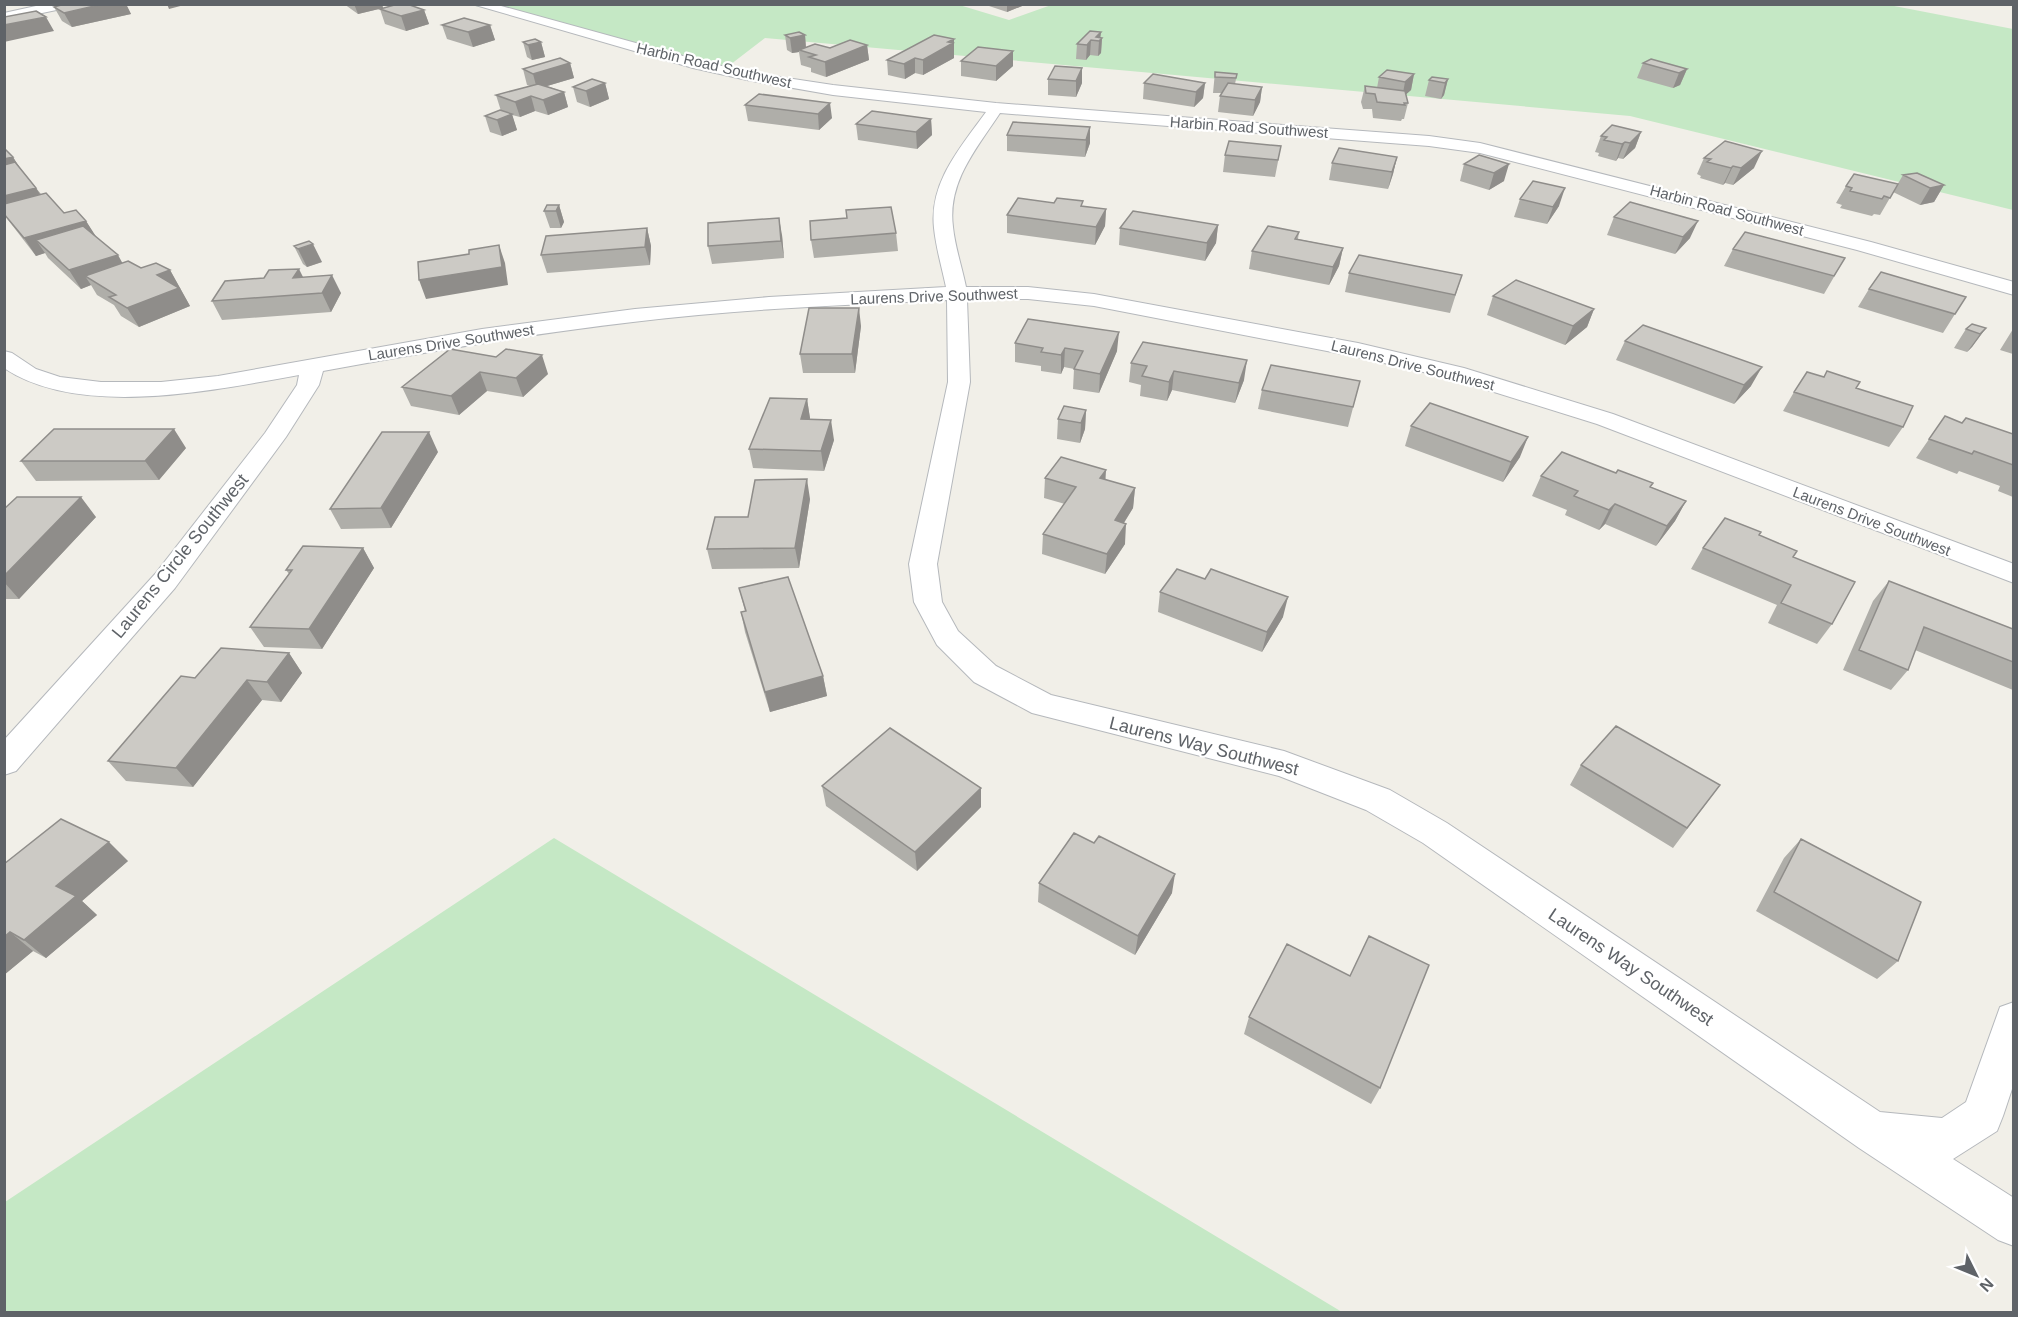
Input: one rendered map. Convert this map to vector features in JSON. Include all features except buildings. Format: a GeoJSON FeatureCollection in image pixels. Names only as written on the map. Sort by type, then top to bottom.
{"type":"FeatureCollection","features":[{"type":"Feature","properties":{"kind":"street"},"geometry":{"type":"LineString","coordinates":[[4,17],[66,4]]}},
{"type":"Feature","properties":{"kind":"street","name":"Harbin Road Southwest"},"geometry":{"type":"LineString","coordinates":[[478,4],[747,76],[834,90],[996,108],[1429,141],[1480,148],[1853,243],[2013,289]]}},
{"type":"Feature","properties":{"kind":"street","name":"Laurens Way Southwest"},"geometry":{"type":"LineString","coordinates":[[996,108],[956,166],[945,192],[942,226],[957,292],[958,382],[923,564],[928,602],[947,638],[985,674],[1043,705],[1284,764],[1378,800],[1435,833],[1874,1133],[2013,1224]]}},
{"type":"Feature","properties":{"kind":"street","name":"Laurens Drive Southwest"},"geometry":{"type":"LineString","coordinates":[[4,358],[28,374],[57,383],[101,389],[161,389],[196,386],[482,335],[635,315],[769,303],[957,292],[1028,293],[1094,300],[1358,350],[1456,373],[1605,419],[2013,574]]}},
{"type":"Feature","properties":{"kind":"street","name":"Laurens Circle Southwest"},"geometry":{"type":"LineString","coordinates":[[4,762],[165,581],[274,438],[308,385],[313,365]]}},
{"type":"Feature","properties":{"kind":"street"},"geometry":{"type":"LineString","coordinates":[[1874,1133],[1947,1140],[1982,1116],[2013,1020]]}},
{"type":"Feature","properties":{"kind":"green space"},"geometry":{"type":"Polygon","coordinates":[[[956,4],[1009,20],[1054,4],[1889,5],[2013,29],[2013,210],[1630,116],[765,38],[722,71],[472,5],[956,4]]]}},
{"type":"Feature","properties":{"kind":"green space"},"geometry":{"type":"Polygon","coordinates":[[[554,838],[1342,1312],[5,1312],[5,1202],[554,838]]]}}]}
